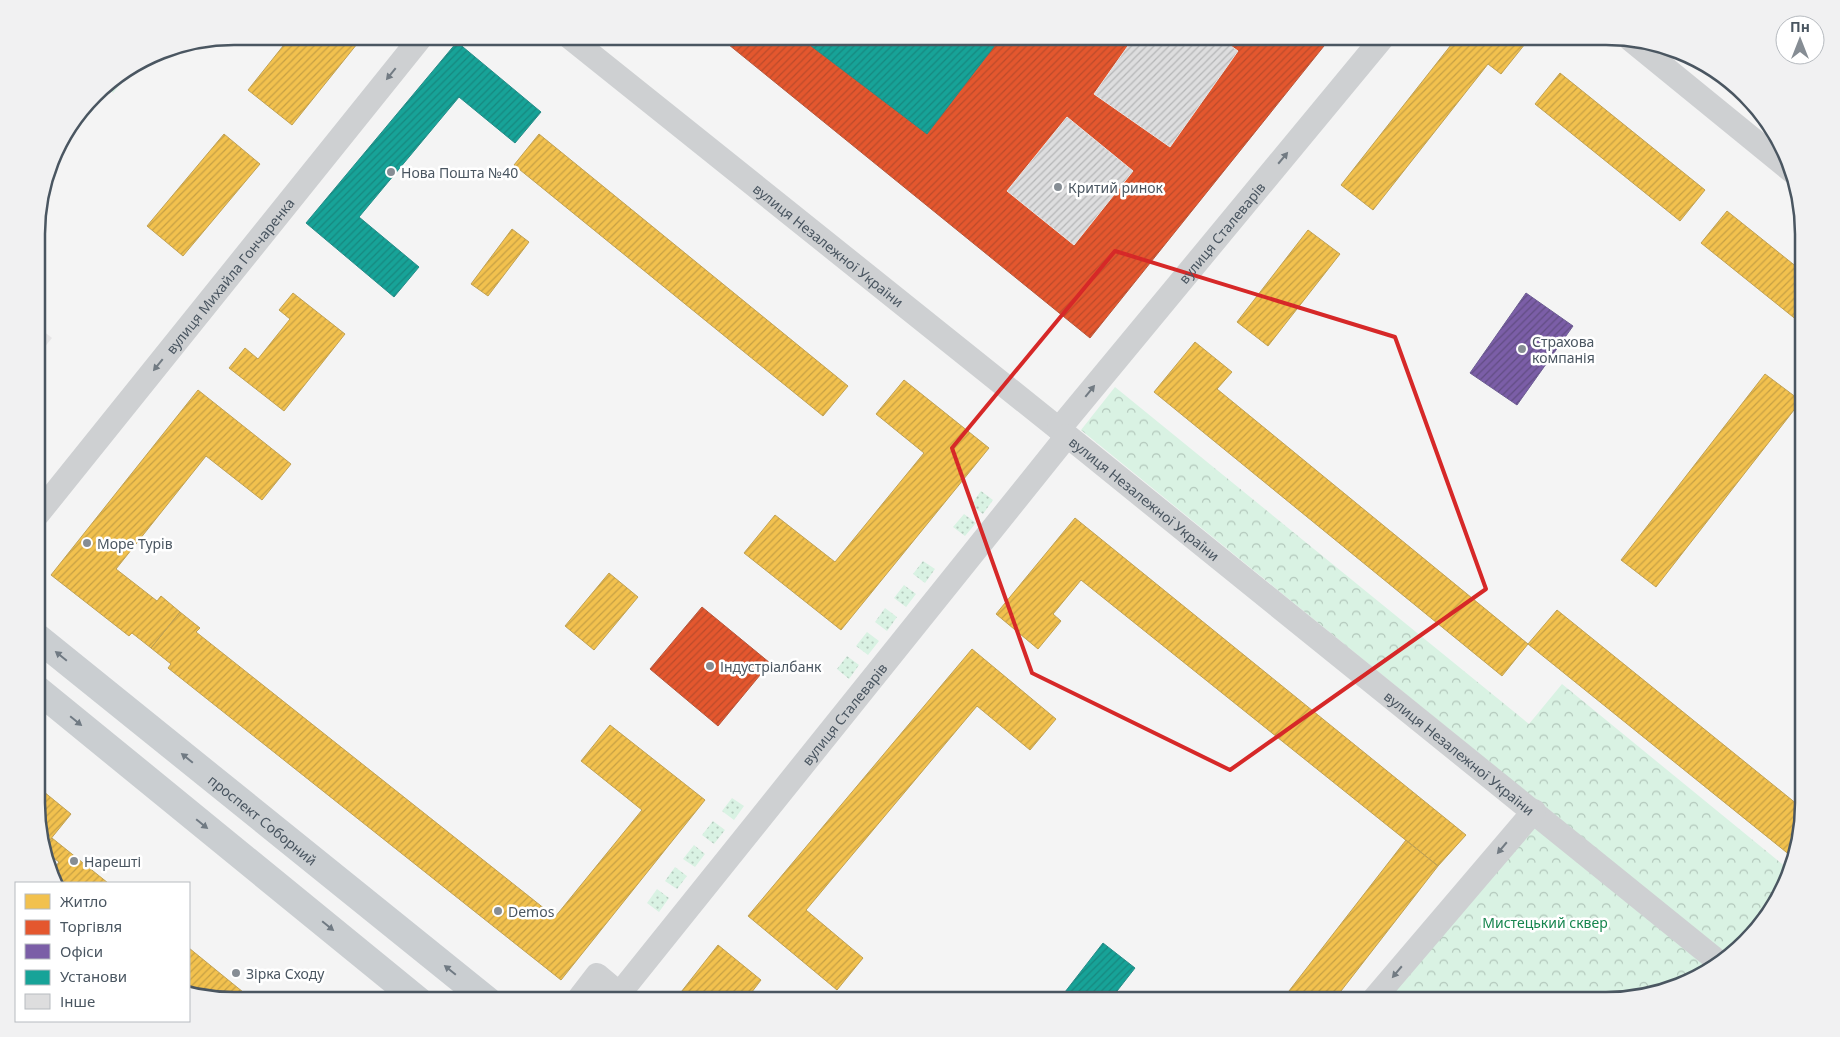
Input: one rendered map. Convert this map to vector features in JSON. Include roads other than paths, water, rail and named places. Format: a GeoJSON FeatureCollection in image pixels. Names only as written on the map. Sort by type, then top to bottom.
{"type":"FeatureCollection","features":[{"type":"Feature","properties":{"kind":"main road","name":"проспект Соборний"},"geometry":{"type":"LineString","coordinates":[[45,644],[477,992]]}},
{"type":"Feature","properties":{"kind":"main road"},"geometry":{"type":"LineString","coordinates":[[45,696],[408,992]]}},
{"type":"Feature","properties":{"kind":"street","name":"вулиця Михайла Гончаренка"},"geometry":{"type":"LineString","coordinates":[[45,505],[415,45]]}},
{"type":"Feature","properties":{"kind":"street","name":"вулиця Незалежної України"},"geometry":{"type":"LineString","coordinates":[[579,45],[1063,432],[1714,958]]}},
{"type":"Feature","properties":{"kind":"street","name":"вулиця Сталеварів"},"geometry":{"type":"LineString","coordinates":[[628,992],[1063,432],[1377,45]]}},
{"type":"Feature","properties":{"kind":"street"},"geometry":{"type":"LineString","coordinates":[[1642,49],[1781,163]]}},
{"type":"Feature","properties":{"kind":"street"},"geometry":{"type":"LineString","coordinates":[[1380,992],[1534,811]]}},
{"type":"Feature","properties":{"kind":"street","name":"вулиця Сталеварів"},"geometry":{"type":"LineString","coordinates":[[584,992],[597,975],[618,992]]}},
{"type":"Feature","properties":{"kind":"place","name":"Нова Пошта №40"},"geometry":{"type":"Point","coordinates":[391,172]}},
{"type":"Feature","properties":{"kind":"place","name":"Критий ринок"},"geometry":{"type":"Point","coordinates":[1058,187]}},
{"type":"Feature","properties":{"kind":"place","name":"Страхова компанія"},"geometry":{"type":"Point","coordinates":[1522,349]}},
{"type":"Feature","properties":{"kind":"place","name":"Море Турiв"},"geometry":{"type":"Point","coordinates":[87,543]}},
{"type":"Feature","properties":{"kind":"place","name":"Індустріалбанк"},"geometry":{"type":"Point","coordinates":[710,666]}},
{"type":"Feature","properties":{"kind":"place","name":"Нарешті"},"geometry":{"type":"Point","coordinates":[74,861]}},
{"type":"Feature","properties":{"kind":"place","name":"Demos"},"geometry":{"type":"Point","coordinates":[498,911]}},
{"type":"Feature","properties":{"kind":"place","name":"Зірка Сходу"},"geometry":{"type":"Point","coordinates":[236,973]}},
{"type":"Feature","properties":{"kind":"park label","name":"Мистецький сквер"},"geometry":{"type":"Point","coordinates":[1545,922]}}]}
